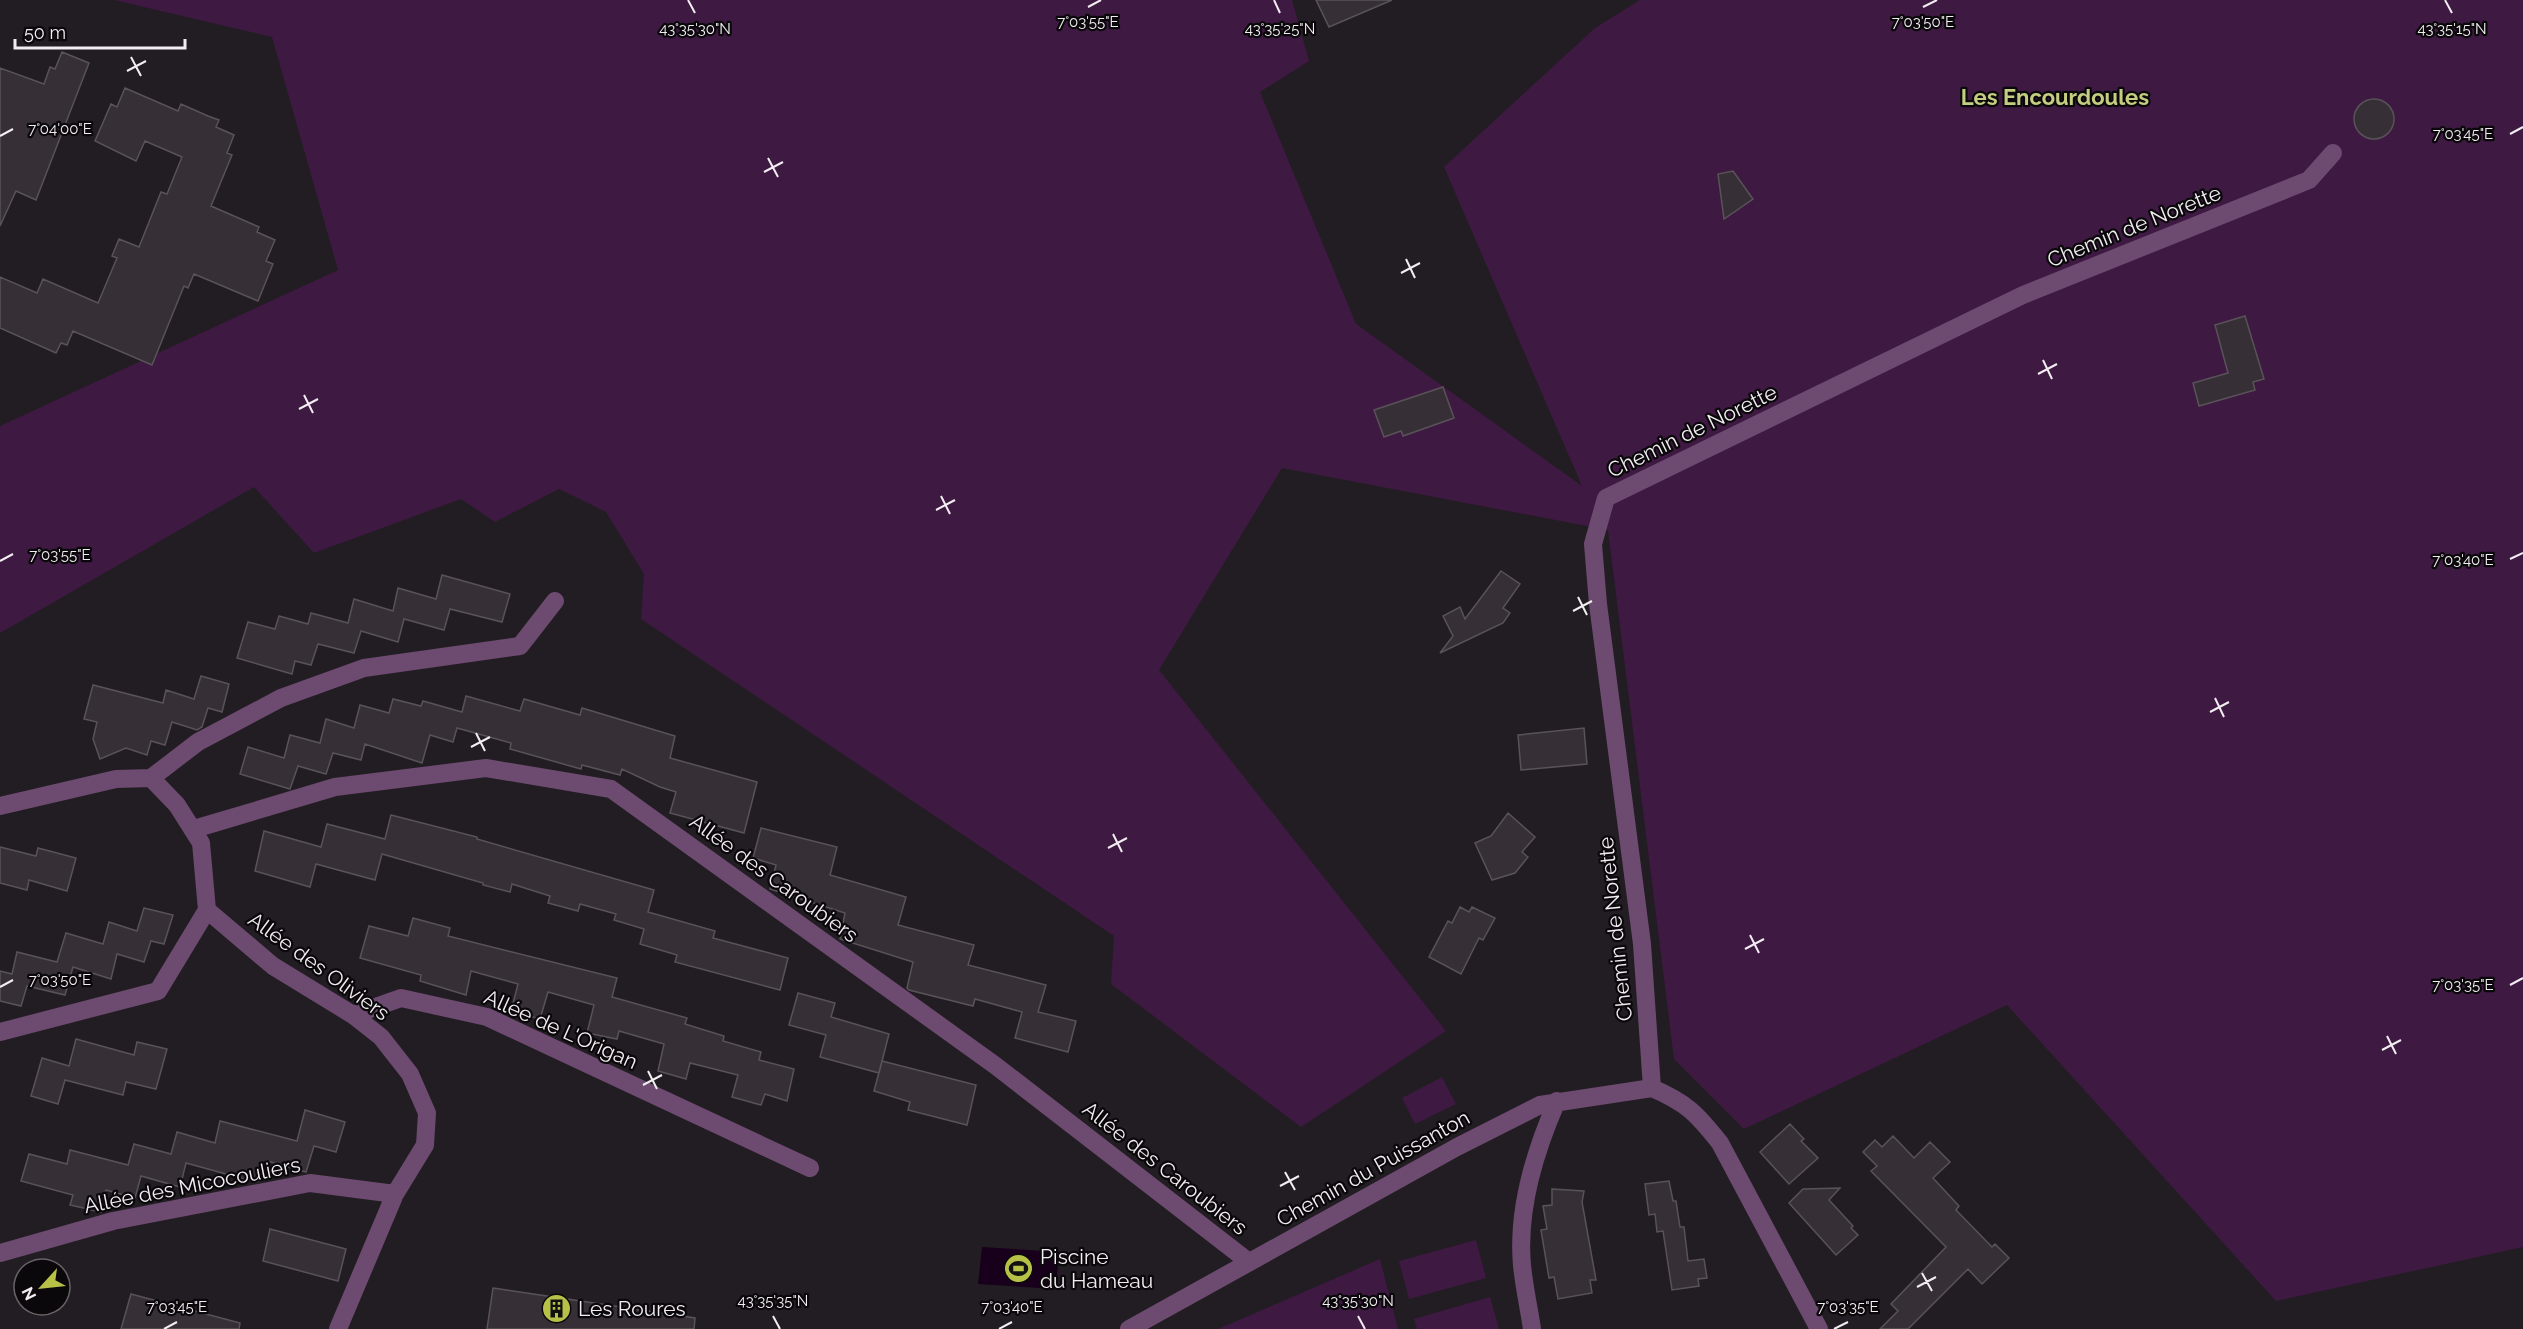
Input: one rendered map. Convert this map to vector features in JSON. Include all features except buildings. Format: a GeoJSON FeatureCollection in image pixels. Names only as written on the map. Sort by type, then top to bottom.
{"type":"FeatureCollection","features":[{"type":"Feature","properties":{"kind":"street","name":"Chemin de Norette"},"geometry":{"type":"LineString","coordinates":[[1652,1088],[1642,944],[1598,604],[1593,544],[1606,498],[2023,295],[2309,180],[2333,153]]}},
{"type":"Feature","properties":{"kind":"street"},"geometry":{"type":"LineString","coordinates":[[0,806],[116,779],[151,778],[198,742],[291,694],[363,668],[520,646],[555,601]]}},
{"type":"Feature","properties":{"kind":"street","name":"Allée des Caroubiers"},"geometry":{"type":"LineString","coordinates":[[194,829],[335,788],[486,768],[611,789],[996,1066],[1249,1262]]}},
{"type":"Feature","properties":{"kind":"street"},"geometry":{"type":"LineString","coordinates":[[0,1032],[158,991],[207,910],[201,843],[177,805],[151,778]]}},
{"type":"Feature","properties":{"kind":"street","name":"Allée des Oliviers"},"geometry":{"type":"LineString","coordinates":[[207,910],[273,966],[353,1015],[381,1037],[410,1074],[427,1113],[425,1145],[394,1194],[338,1329]]}},
{"type":"Feature","properties":{"kind":"street","name":"Allée de L'Origan"},"geometry":{"type":"LineString","coordinates":[[353,1015],[401,998],[487,1017],[810,1168]]}},
{"type":"Feature","properties":{"kind":"street","name":"Chemin du Puissanton"},"geometry":{"type":"LineString","coordinates":[[1130,1329],[1456,1147],[1539,1105],[1652,1088]]}},
{"type":"Feature","properties":{"kind":"street"},"geometry":{"type":"LineString","coordinates":[[1652,1088],[1678,1099],[1699,1116],[1720,1143],[1818,1329]]}},
{"type":"Feature","properties":{"kind":"street"},"geometry":{"type":"LineString","coordinates":[[1532,1329],[1522,1264],[1522,1221],[1529,1183],[1557,1101]]}},
{"type":"Feature","properties":{"kind":"street","name":"Allée des Micocouliers"},"geometry":{"type":"LineString","coordinates":[[0,1253],[113,1221],[310,1183],[394,1194]]}},
{"type":"Feature","properties":{"kind":"shaded area"},"geometry":{"type":"Polygon","coordinates":[[[114,0],[1292,0],[1309,61],[1260,92],[1356,324],[1582,486],[1444,167],[1595,28],[1640,0],[2523,0],[2523,1247],[2276,1301],[2007,1005],[1744,1129],[1674,1059],[1608,530],[1282,468],[1159,670],[1446,1031],[1301,1127],[1111,984],[1114,936],[641,619],[644,574],[606,512],[559,489],[495,522],[461,499],[314,553],[254,487],[0,633],[0,426],[338,270],[272,37],[114,0]]]}},
{"type":"Feature","properties":{"kind":"shaded area"},"geometry":{"type":"Polygon","coordinates":[[[1442,1077],[1456,1104],[1415,1124],[1402,1098],[1442,1077]]]}},
{"type":"Feature","properties":{"kind":"shaded area"},"geometry":{"type":"Polygon","coordinates":[[[1476,1240],[1486,1278],[1409,1299],[1399,1261],[1476,1240]]]}},
{"type":"Feature","properties":{"kind":"shaded area","name":"Piscine du Hameau"},"geometry":{"type":"Polygon","coordinates":[[[982,1247],[1060,1252],[1055,1289],[978,1284],[982,1247]]]}},
{"type":"Feature","properties":{"kind":"shaded area"},"geometry":{"type":"Polygon","coordinates":[[[1380,1259],[1398,1329],[1218,1329],[1380,1259]]]}},
{"type":"Feature","properties":{"kind":"shaded area"},"geometry":{"type":"Polygon","coordinates":[[[1490,1297],[1499,1329],[1417,1329],[1414,1319],[1490,1297]]]}},
{"type":"Feature","properties":{"kind":"place","name":"Piscine du Hameau"},"geometry":{"type":"Point","coordinates":[1019,1268]}},
{"type":"Feature","properties":{"kind":"place","name":"Les Roures"},"geometry":{"type":"Point","coordinates":[557,1308]}},
{"type":"Feature","properties":{"kind":"district","name":"Les Encourdoules"},"geometry":{"type":"Point","coordinates":[2055,97]}}]}
